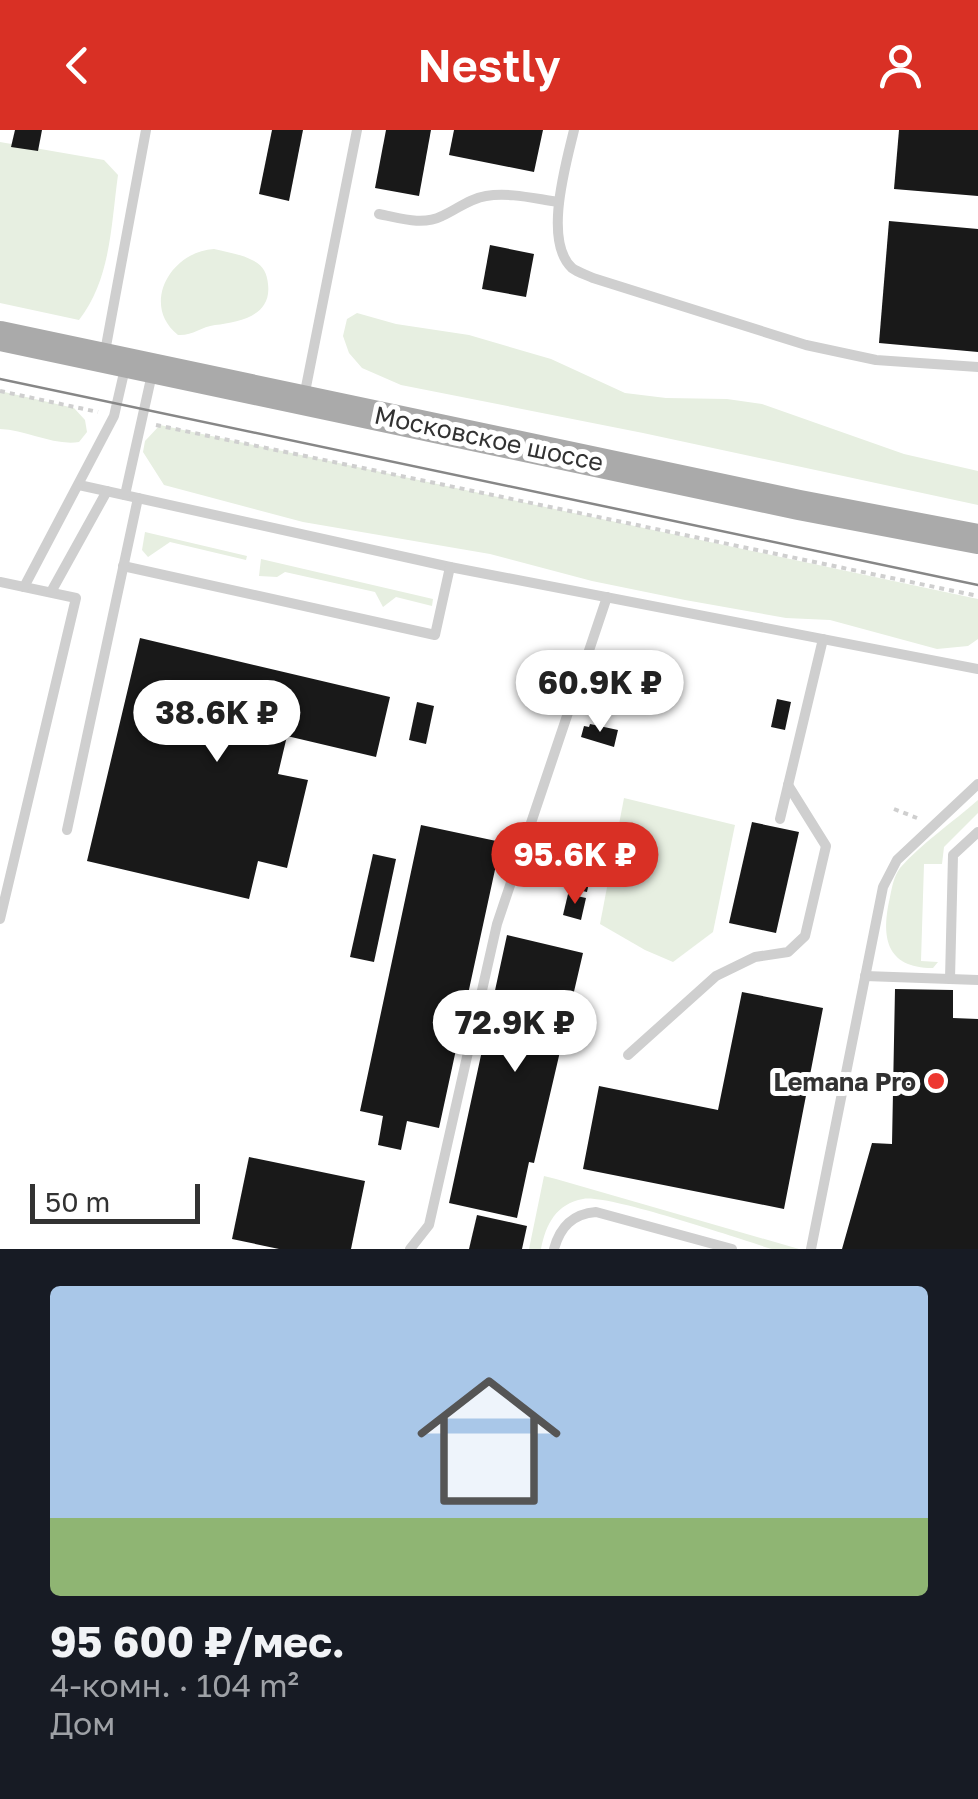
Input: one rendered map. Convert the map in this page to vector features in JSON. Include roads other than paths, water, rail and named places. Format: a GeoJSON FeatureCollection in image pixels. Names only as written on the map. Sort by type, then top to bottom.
{"type":"FeatureCollection","features":[{"type":"Feature","properties":{"kind":"main road","name":"Московское шоссе"},"geometry":{"type":"LineString","coordinates":[[0,336],[798,505],[978,539]]}},
{"type":"Feature","properties":{"kind":"lane"},"geometry":{"type":"LineString","coordinates":[[24,587],[114,416],[128,363],[146,130]]}},
{"type":"Feature","properties":{"kind":"lane"},"geometry":{"type":"LineString","coordinates":[[304,398],[357,130]]}},
{"type":"Feature","properties":{"kind":"lane"},"geometry":{"type":"LineString","coordinates":[[574,130],[559,202],[558,236],[562,254],[573,269],[806,345],[876,360],[978,367]]}},
{"type":"Feature","properties":{"kind":"lane"},"geometry":{"type":"LineString","coordinates":[[379,214],[427,220],[487,196],[559,202]]}},
{"type":"Feature","properties":{"kind":"lane"},"geometry":{"type":"LineString","coordinates":[[125,495],[142,422],[128,363]]}},
{"type":"Feature","properties":{"kind":"lane"},"geometry":{"type":"LineString","coordinates":[[79,484],[450,567],[978,668]]}},
{"type":"Feature","properties":{"kind":"lane"},"geometry":{"type":"LineString","coordinates":[[51,592],[107,491]]}},
{"type":"Feature","properties":{"kind":"lane"},"geometry":{"type":"LineString","coordinates":[[68,830],[138,498]]}},
{"type":"Feature","properties":{"kind":"lane"},"geometry":{"type":"LineString","coordinates":[[124,566],[435,634],[450,567]]}},
{"type":"Feature","properties":{"kind":"lane"},"geometry":{"type":"LineString","coordinates":[[0,582],[76,598],[0,919]]}},
{"type":"Feature","properties":{"kind":"lane"},"geometry":{"type":"LineString","coordinates":[[410,1249],[429,1225],[497,924],[606,597]]}},
{"type":"Feature","properties":{"kind":"lane"},"geometry":{"type":"LineString","coordinates":[[780,818],[822,639]]}},
{"type":"Feature","properties":{"kind":"lane"},"geometry":{"type":"LineString","coordinates":[[811,1249],[888,874],[897,860],[978,784]]}},
{"type":"Feature","properties":{"kind":"lane"},"geometry":{"type":"LineString","coordinates":[[628,1055],[716,976],[755,957],[788,952],[805,936],[826,846],[788,785]]}},
{"type":"Feature","properties":{"kind":"lane"},"geometry":{"type":"LineString","coordinates":[[950,979],[953,855],[978,832]]}},
{"type":"Feature","properties":{"kind":"lane"},"geometry":{"type":"LineString","coordinates":[[864,976],[978,980]]}},
{"type":"Feature","properties":{"kind":"lane"},"geometry":{"type":"LineString","coordinates":[[554,1249],[559,1234],[571,1220],[596,1212],[732,1249]]}},
{"type":"Feature","properties":{"kind":"tram line"},"geometry":{"type":"LineString","coordinates":[[0,379],[978,585]]}},
{"type":"Feature","properties":{"kind":"place","name":"Lemana Pro"},"geometry":{"type":"Point","coordinates":[936,1081]}}]}
